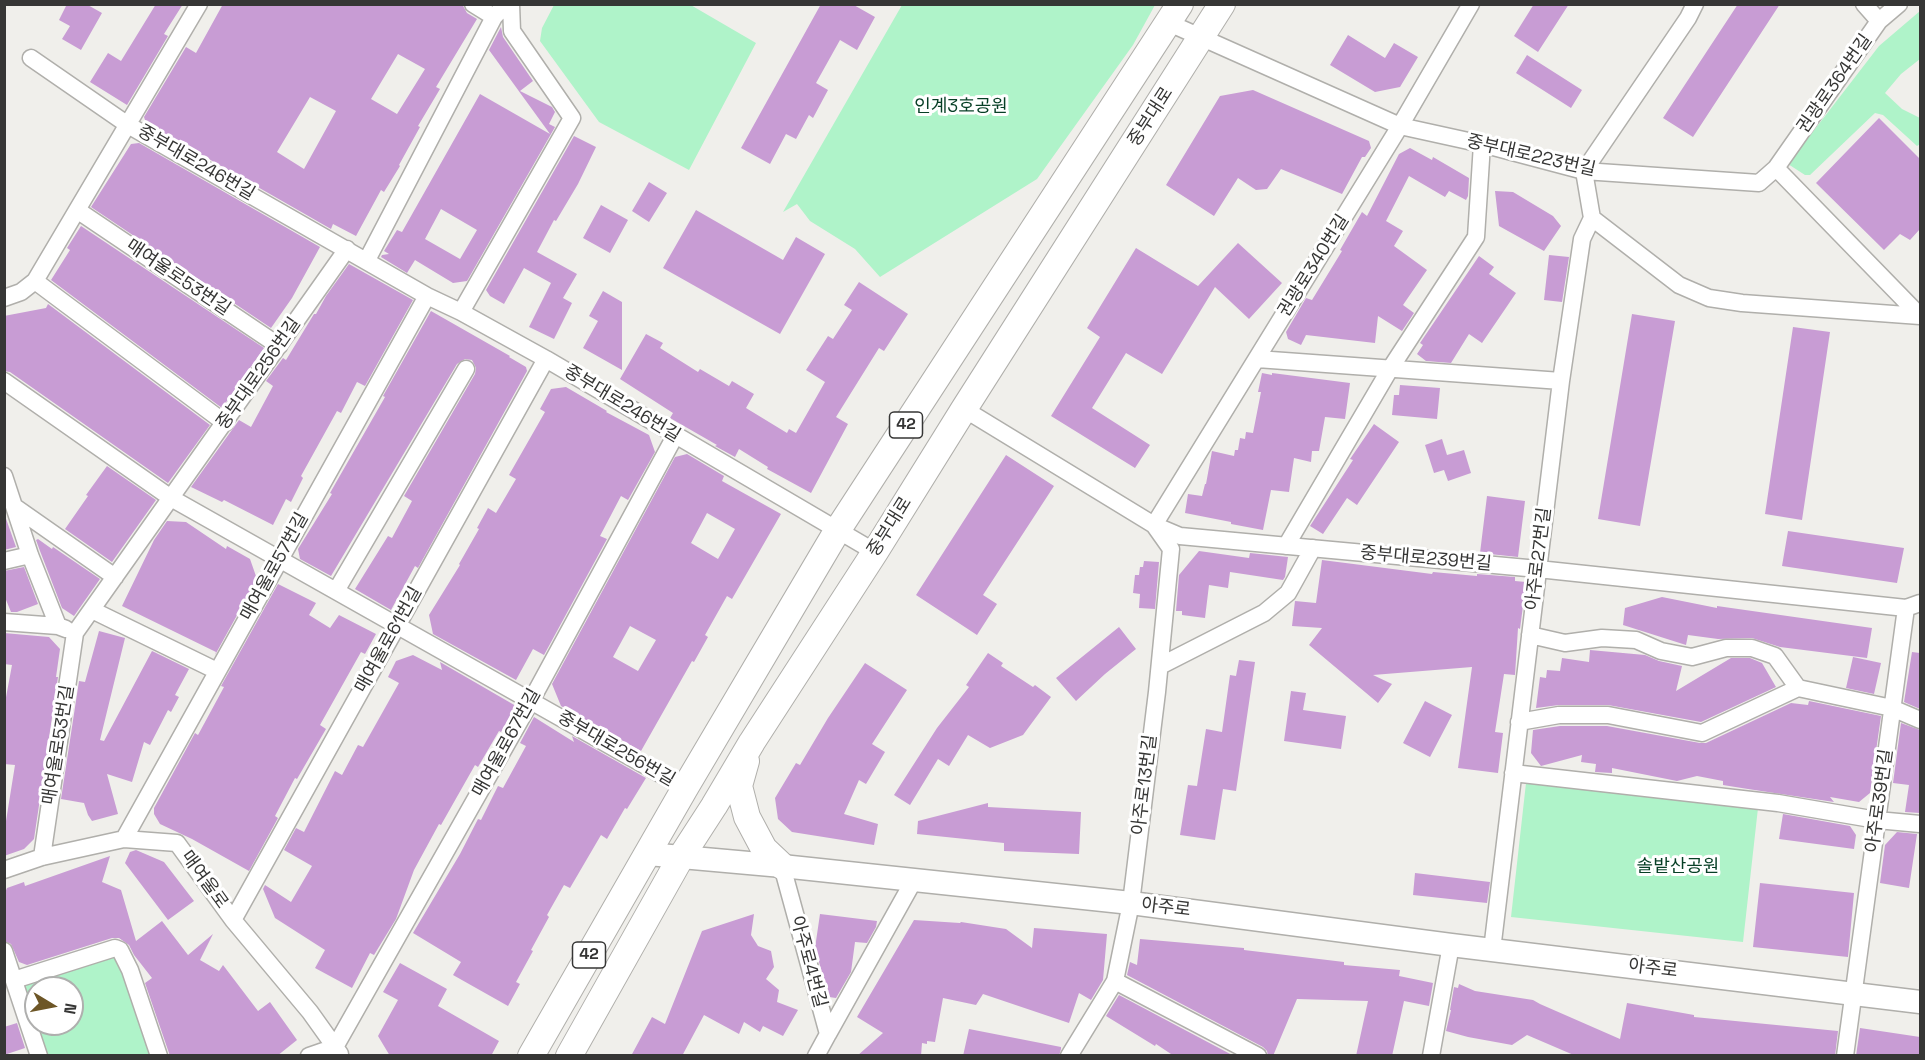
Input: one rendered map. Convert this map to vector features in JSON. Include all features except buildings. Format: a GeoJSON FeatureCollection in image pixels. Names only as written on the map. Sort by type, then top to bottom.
{"type":"FeatureCollection","features":[{"type":"Feature","properties":{"kind":"main road","name":"중부대로"},"geometry":{"type":"LineString","coordinates":[[569,1056],[681,857],[752,742],[1222,4]]}},
{"type":"Feature","properties":{"kind":"main road","name":"중부대로"},"geometry":{"type":"LineString","coordinates":[[531,1056],[685,788],[837,531],[1174,14]]}},
{"type":"Feature","properties":{"kind":"main road"},"geometry":{"type":"LineString","coordinates":[[752,742],[739,786],[747,817],[764,849],[782,866]]}},
{"type":"Feature","properties":{"kind":"street"},"geometry":{"type":"LineString","coordinates":[[4,298],[21,292],[35,281],[199,4]]}},
{"type":"Feature","properties":{"kind":"street"},"geometry":{"type":"LineString","coordinates":[[473,4],[503,9]]}},
{"type":"Feature","properties":{"kind":"street","name":"권광로340번길"},"geometry":{"type":"LineString","coordinates":[[1154,525],[1400,126],[1471,4]]}},
{"type":"Feature","properties":{"kind":"street"},"geometry":{"type":"LineString","coordinates":[[1695,4],[1688,18],[1584,171],[1592,218],[1679,285],[1709,298],[1742,303],[1920,316]]}},
{"type":"Feature","properties":{"kind":"street"},"geometry":{"type":"LineString","coordinates":[[1864,4],[1879,21]]}},
{"type":"Feature","properties":{"kind":"street","name":"권광로364번길"},"geometry":{"type":"LineString","coordinates":[[1776,168],[1879,21],[1899,4]]}},
{"type":"Feature","properties":{"kind":"street"},"geometry":{"type":"LineString","coordinates":[[461,312],[572,118],[512,31],[503,9]]}},
{"type":"Feature","properties":{"kind":"street"},"geometry":{"type":"LineString","coordinates":[[367,260],[503,9]]}},
{"type":"Feature","properties":{"kind":"street","name":"중부대로223번길"},"geometry":{"type":"LineString","coordinates":[[1174,14],[1202,38],[1400,126],[1482,144],[1584,171],[1759,183],[1776,168]]}},
{"type":"Feature","properties":{"kind":"street","name":"중부대로246번길"},"geometry":{"type":"LineString","coordinates":[[31,58],[128,125],[427,296],[546,359],[875,552]]}},
{"type":"Feature","properties":{"kind":"street"},"geometry":{"type":"LineString","coordinates":[[1286,546],[1390,369],[1476,237],[1482,144]]}},
{"type":"Feature","properties":{"kind":"street"},"geometry":{"type":"LineString","coordinates":[[1776,168],[1920,316]]}},
{"type":"Feature","properties":{"kind":"street","name":"매여울로53번길"},"geometry":{"type":"LineString","coordinates":[[77,210],[279,346]]}},
{"type":"Feature","properties":{"kind":"street","name":"아주로27번길"},"geometry":{"type":"LineString","coordinates":[[1492,950],[1561,381],[1582,238],[1592,218]]}},
{"type":"Feature","properties":{"kind":"street","name":"중부대로256번길"},"geometry":{"type":"LineString","coordinates":[[75,633],[347,249]]}},
{"type":"Feature","properties":{"kind":"street"},"geometry":{"type":"LineString","coordinates":[[35,281],[225,423]]}},
{"type":"Feature","properties":{"kind":"street","name":"매여울로57번길"},"geometry":{"type":"LineString","coordinates":[[124,839],[427,296]]}},
{"type":"Feature","properties":{"kind":"street","name":"매여울로61번길"},"geometry":{"type":"LineString","coordinates":[[233,920],[546,359]]}},
{"type":"Feature","properties":{"kind":"street"},"geometry":{"type":"LineString","coordinates":[[1257,359],[1561,381]]}},
{"type":"Feature","properties":{"kind":"street"},"geometry":{"type":"LineString","coordinates":[[336,591],[466,369]]}},
{"type":"Feature","properties":{"kind":"street","name":"중부대로256번길"},"geometry":{"type":"LineString","coordinates":[[4,381],[171,498],[685,788]]}},
{"type":"Feature","properties":{"kind":"street","name":"중부대로239번길"},"geometry":{"type":"LineString","coordinates":[[964,409],[1154,525],[1180,536],[1913,606]]}},
{"type":"Feature","properties":{"kind":"street","name":"매여울로67번길"},"geometry":{"type":"LineString","coordinates":[[338,1051],[675,436]]}},
{"type":"Feature","properties":{"kind":"street"},"geometry":{"type":"LineString","coordinates":[[4,476],[30,555],[58,626]]}},
{"type":"Feature","properties":{"kind":"street"},"geometry":{"type":"LineString","coordinates":[[15,507],[115,577]]}},
{"type":"Feature","properties":{"kind":"street","name":"아주로13번길"},"geometry":{"type":"LineString","coordinates":[[1131,903],[1160,666],[1171,549],[1154,525]]}},
{"type":"Feature","properties":{"kind":"street"},"geometry":{"type":"LineString","coordinates":[[1160,666],[1264,613],[1288,592],[1313,548]]}},
{"type":"Feature","properties":{"kind":"street"},"geometry":{"type":"LineString","coordinates":[[4,561],[30,555]]}},
{"type":"Feature","properties":{"kind":"street","name":"아주로39번길"},"geometry":{"type":"LineString","coordinates":[[1854,993],[1892,708],[1913,606]]}},
{"type":"Feature","properties":{"kind":"street"},"geometry":{"type":"LineString","coordinates":[[92,610],[217,672]]}},
{"type":"Feature","properties":{"kind":"street"},"geometry":{"type":"LineString","coordinates":[[4,622],[58,626],[75,633]]}},
{"type":"Feature","properties":{"kind":"street","name":"매여울로53번길"},"geometry":{"type":"LineString","coordinates":[[42,857],[75,633]]}},
{"type":"Feature","properties":{"kind":"street"},"geometry":{"type":"LineString","coordinates":[[1530,635],[1565,643],[1602,638],[1636,640],[1661,651],[1692,657],[1726,648],[1752,648],[1775,656],[1798,688]]}},
{"type":"Feature","properties":{"kind":"street"},"geometry":{"type":"LineString","coordinates":[[1519,722],[1559,715],[1608,715],[1702,733],[1798,688],[1892,708],[1920,720]]}},
{"type":"Feature","properties":{"kind":"street"},"geometry":{"type":"LineString","coordinates":[[1513,773],[1778,804],[1877,820],[1920,824]]}},
{"type":"Feature","properties":{"kind":"street","name":"매여울로"},"geometry":{"type":"LineString","coordinates":[[4,870],[42,857],[124,839],[177,843],[233,920],[310,1012],[338,1051]]}},
{"type":"Feature","properties":{"kind":"street","name":"아주로"},"geometry":{"type":"LineString","coordinates":[[648,854],[1131,903],[1451,945],[1920,1002]]}},
{"type":"Feature","properties":{"kind":"street","name":"아주로4번길"},"geometry":{"type":"LineString","coordinates":[[782,866],[828,1034]]}},
{"type":"Feature","properties":{"kind":"street"},"geometry":{"type":"LineString","coordinates":[[816,1056],[914,880]]}},
{"type":"Feature","properties":{"kind":"street","name":"아주로"},"geometry":{"type":"LineString","coordinates":[[1069,1056],[1115,981],[1131,903]]}},
{"type":"Feature","properties":{"kind":"street"},"geometry":{"type":"LineString","coordinates":[[1431,1056],[1451,945]]}},
{"type":"Feature","properties":{"kind":"street"},"geometry":{"type":"LineString","coordinates":[[14,980],[115,948],[120,950],[130,970],[159,1056]]}},
{"type":"Feature","properties":{"kind":"street"},"geometry":{"type":"LineString","coordinates":[[4,951],[39,1056]]}},
{"type":"Feature","properties":{"kind":"street"},"geometry":{"type":"LineString","coordinates":[[1115,981],[1258,1056]]}},
{"type":"Feature","properties":{"kind":"street"},"geometry":{"type":"LineString","coordinates":[[1845,1056],[1854,993]]}},
{"type":"Feature","properties":{"kind":"street"},"geometry":{"type":"LineString","coordinates":[[309,1056],[338,1051]]}},
{"type":"Feature","properties":{"kind":"green space"},"geometry":{"type":"Polygon","coordinates":[[[689,4],[756,43],[689,170],[599,122],[540,41],[542,28],[554,5],[689,4]]]}},
{"type":"Feature","properties":{"kind":"green space","name":"인계3호공원"},"geometry":{"type":"Polygon","coordinates":[[[902,5],[1155,5],[1133,45],[1037,179],[880,277],[855,249],[810,221],[797,204],[783,212],[902,5]]]}},
{"type":"Feature","properties":{"kind":"green space"},"geometry":{"type":"Polygon","coordinates":[[[1920,11],[1920,59],[1901,74],[1885,93],[1902,109],[1920,118],[1920,144],[1917,146],[1883,115],[1875,113],[1810,175],[1805,175],[1788,164],[1879,46],[1920,11]]]}},
{"type":"Feature","properties":{"kind":"green space","name":"솔밭산공원"},"geometry":{"type":"Polygon","coordinates":[[[1526,783],[1758,808],[1743,942],[1511,917],[1526,783]]]}},
{"type":"Feature","properties":{"kind":"green space"},"geometry":{"type":"Polygon","coordinates":[[[118,954],[149,1055],[42,1055],[36,1036],[84,1036],[84,976],[41,976],[118,954]]]}},
{"type":"Feature","properties":{"kind":"green space"},"geometry":{"type":"Polygon","coordinates":[[[24,981],[24,1002],[19,987],[24,981]]]}}]}
